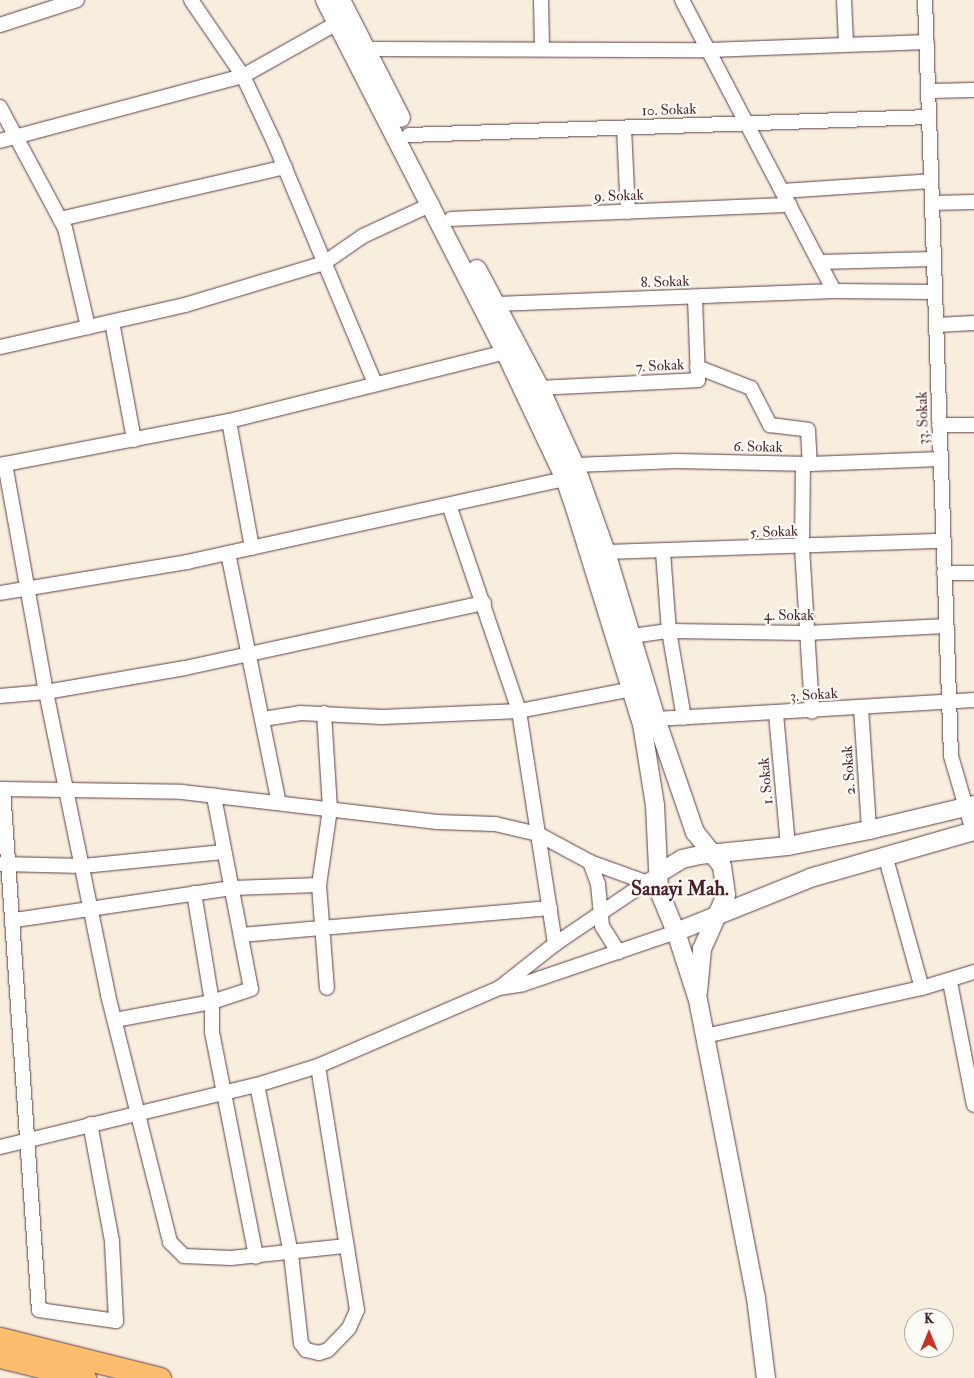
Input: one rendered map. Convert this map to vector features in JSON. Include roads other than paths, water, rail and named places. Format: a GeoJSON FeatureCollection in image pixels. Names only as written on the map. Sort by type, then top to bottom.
{"type":"FeatureCollection","features":[{"type":"Feature","properties":{"kind":"main road"},"geometry":{"type":"LineString","coordinates":[[0,1338],[160,1378]]}},
{"type":"Feature","properties":{"kind":"main road"},"geometry":{"type":"LineString","coordinates":[[0,1357],[85,1378]]}},
{"type":"Feature","properties":{"kind":"street"},"geometry":{"type":"LineString","coordinates":[[0,25],[77,0]]}},
{"type":"Feature","properties":{"kind":"street"},"geometry":{"type":"LineString","coordinates":[[191,0],[243,76],[285,167],[374,384]]}},
{"type":"Feature","properties":{"kind":"street"},"geometry":{"type":"LineString","coordinates":[[325,0],[339,22],[505,352],[570,472],[606,552],[656,719],[695,832],[711,855],[722,866],[726,881],[726,895],[702,949],[698,1000]]}},
{"type":"Feature","properties":{"kind":"street"},"geometry":{"type":"LineString","coordinates":[[342,0],[451,219],[540,388],[570,472],[632,690],[650,763],[652,878],[676,932],[698,1000],[756,1298],[766,1375]]}},
{"type":"Feature","properties":{"kind":"street"},"geometry":{"type":"LineString","coordinates":[[541,0],[542,49]]}},
{"type":"Feature","properties":{"kind":"street"},"geometry":{"type":"LineString","coordinates":[[682,0],[790,204],[834,292]]}},
{"type":"Feature","properties":{"kind":"street"},"geometry":{"type":"LineString","coordinates":[[844,0],[846,43]]}},
{"type":"Feature","properties":{"kind":"street","name":"33. Sokak"},"geometry":{"type":"LineString","coordinates":[[924,0],[929,90],[934,292],[951,756],[970,806],[974,831]]}},
{"type":"Feature","properties":{"kind":"street"},"geometry":{"type":"LineString","coordinates":[[0,141],[243,76],[339,22]]}},
{"type":"Feature","properties":{"kind":"street"},"geometry":{"type":"LineString","coordinates":[[367,48],[709,50],[846,43],[927,42]]}},
{"type":"Feature","properties":{"kind":"street"},"geometry":{"type":"LineString","coordinates":[[929,90],[974,90]]}},
{"type":"Feature","properties":{"kind":"street"},"geometry":{"type":"LineString","coordinates":[[0,107],[60,219],[88,327]]}},
{"type":"Feature","properties":{"kind":"street","name":"10. Sokak"},"geometry":{"type":"LineString","coordinates":[[410,135],[929,117]]}},
{"type":"Feature","properties":{"kind":"street"},"geometry":{"type":"LineString","coordinates":[[624,128],[628,212]]}},
{"type":"Feature","properties":{"kind":"street"},"geometry":{"type":"LineString","coordinates":[[60,219],[285,167]]}},
{"type":"Feature","properties":{"kind":"street"},"geometry":{"type":"LineString","coordinates":[[782,190],[931,181]]}},
{"type":"Feature","properties":{"kind":"street"},"geometry":{"type":"LineString","coordinates":[[932,203],[974,202]]}},
{"type":"Feature","properties":{"kind":"street"},"geometry":{"type":"LineString","coordinates":[[0,347],[185,305],[324,262],[363,236],[432,204]]}},
{"type":"Feature","properties":{"kind":"street","name":"9. Sokak"},"geometry":{"type":"LineString","coordinates":[[451,219],[790,204]]}},
{"type":"Feature","properties":{"kind":"street"},"geometry":{"type":"LineString","coordinates":[[819,262],[934,259]]}},
{"type":"Feature","properties":{"kind":"street","name":"8. Sokak"},"geometry":{"type":"LineString","coordinates":[[496,304],[834,292],[934,292]]}},
{"type":"Feature","properties":{"kind":"street","name":"7. Sokak"},"geometry":{"type":"LineString","coordinates":[[540,388],[698,380],[695,298]]}},
{"type":"Feature","properties":{"kind":"street"},"geometry":{"type":"LineString","coordinates":[[112,322],[134,440]]}},
{"type":"Feature","properties":{"kind":"street"},"geometry":{"type":"LineString","coordinates":[[936,325],[974,323]]}},
{"type":"Feature","properties":{"kind":"street"},"geometry":{"type":"LineString","coordinates":[[346,1246],[291,1254],[184,1256],[172,1246],[115,1020],[46,692],[28,588],[3,465],[229,421],[505,352]]}},
{"type":"Feature","properties":{"kind":"street"},"geometry":{"type":"LineString","coordinates":[[697,367],[751,388],[770,425],[808,430],[802,547],[812,712]]}},
{"type":"Feature","properties":{"kind":"street"},"geometry":{"type":"LineString","coordinates":[[229,421],[252,548]]}},
{"type":"Feature","properties":{"kind":"street"},"geometry":{"type":"LineString","coordinates":[[939,425],[974,424]]}},
{"type":"Feature","properties":{"kind":"street","name":"6. Sokak"},"geometry":{"type":"LineString","coordinates":[[0,593],[252,548],[449,505],[570,472],[677,461],[807,464],[940,459]]}},
{"type":"Feature","properties":{"kind":"street"},"geometry":{"type":"LineString","coordinates":[[449,505],[519,710],[555,944]]}},
{"type":"Feature","properties":{"kind":"street","name":"5. Sokak"},"geometry":{"type":"LineString","coordinates":[[606,552],[663,552],[943,541]]}},
{"type":"Feature","properties":{"kind":"street"},"geometry":{"type":"LineString","coordinates":[[663,552],[669,631],[684,718]]}},
{"type":"Feature","properties":{"kind":"street"},"geometry":{"type":"LineString","coordinates":[[228,553],[251,653],[279,803]]}},
{"type":"Feature","properties":{"kind":"street"},"geometry":{"type":"LineString","coordinates":[[944,573],[974,573]]}},
{"type":"Feature","properties":{"kind":"street"},"geometry":{"type":"LineString","coordinates":[[0,696],[46,692],[251,653],[484,603]]}},
{"type":"Feature","properties":{"kind":"street","name":"4. Sokak"},"geometry":{"type":"LineString","coordinates":[[632,636],[669,631],[807,634],[946,626]]}},
{"type":"Feature","properties":{"kind":"street"},"geometry":{"type":"LineString","coordinates":[[263,720],[324,713],[382,717],[519,710],[632,690]]}},
{"type":"Feature","properties":{"kind":"street","name":"3. Sokak"},"geometry":{"type":"LineString","coordinates":[[656,719],[812,712],[974,700]]}},
{"type":"Feature","properties":{"kind":"street","name":"2. Sokak"},"geometry":{"type":"LineString","coordinates":[[861,708],[869,830]]}},
{"type":"Feature","properties":{"kind":"street"},"geometry":{"type":"LineString","coordinates":[[324,713],[330,809],[319,885],[326,988]]}},
{"type":"Feature","properties":{"kind":"street","name":"1. Sokak"},"geometry":{"type":"LineString","coordinates":[[776,714],[788,846]]}},
{"type":"Feature","properties":{"kind":"street"},"geometry":{"type":"LineString","coordinates":[[90,1124],[112,1241],[116,1321],[39,1310],[15,920],[5,864],[2,789],[66,789],[214,796],[437,822],[495,824],[538,834],[590,862],[652,878]]}},
{"type":"Feature","properties":{"kind":"street"},"geometry":{"type":"LineString","coordinates":[[115,1020],[212,1002],[251,989],[232,888],[223,852],[214,796]]}},
{"type":"Feature","properties":{"kind":"street"},"geometry":{"type":"LineString","coordinates":[[500,988],[555,944],[682,858],[788,846],[869,830],[970,806]]}},
{"type":"Feature","properties":{"kind":"street"},"geometry":{"type":"LineString","coordinates":[[0,1147],[90,1124],[139,1116],[257,1085],[318,1066],[500,988],[523,984],[676,932],[810,878],[884,855],[974,831]]}},
{"type":"Feature","properties":{"kind":"street"},"geometry":{"type":"LineString","coordinates":[[5,864],[83,866],[223,852]]}},
{"type":"Feature","properties":{"kind":"street"},"geometry":{"type":"LineString","coordinates":[[884,855],[922,988]]}},
{"type":"Feature","properties":{"kind":"street"},"geometry":{"type":"LineString","coordinates":[[590,862],[598,884],[604,933],[618,952]]}},
{"type":"Feature","properties":{"kind":"street"},"geometry":{"type":"LineString","coordinates":[[15,920],[232,888],[319,885]]}},
{"type":"Feature","properties":{"kind":"street"},"geometry":{"type":"LineString","coordinates":[[194,893],[212,1002],[212,1032],[256,1256]]}},
{"type":"Feature","properties":{"kind":"street"},"geometry":{"type":"LineString","coordinates":[[241,935],[322,926],[550,908]]}},
{"type":"Feature","properties":{"kind":"street"},"geometry":{"type":"LineString","coordinates":[[705,1036],[950,982],[974,972]]}},
{"type":"Feature","properties":{"kind":"street"},"geometry":{"type":"LineString","coordinates":[[950,982],[974,1105]]}},
{"type":"Feature","properties":{"kind":"street"},"geometry":{"type":"LineString","coordinates":[[257,1085],[291,1254],[302,1347],[319,1353],[328,1350],[349,1328],[356,1314],[318,1066]]}},
{"type":"Feature","properties":{"kind":"district","name":"Sanayi Mah."},"geometry":{"type":"Point","coordinates":[680,888]}}]}
